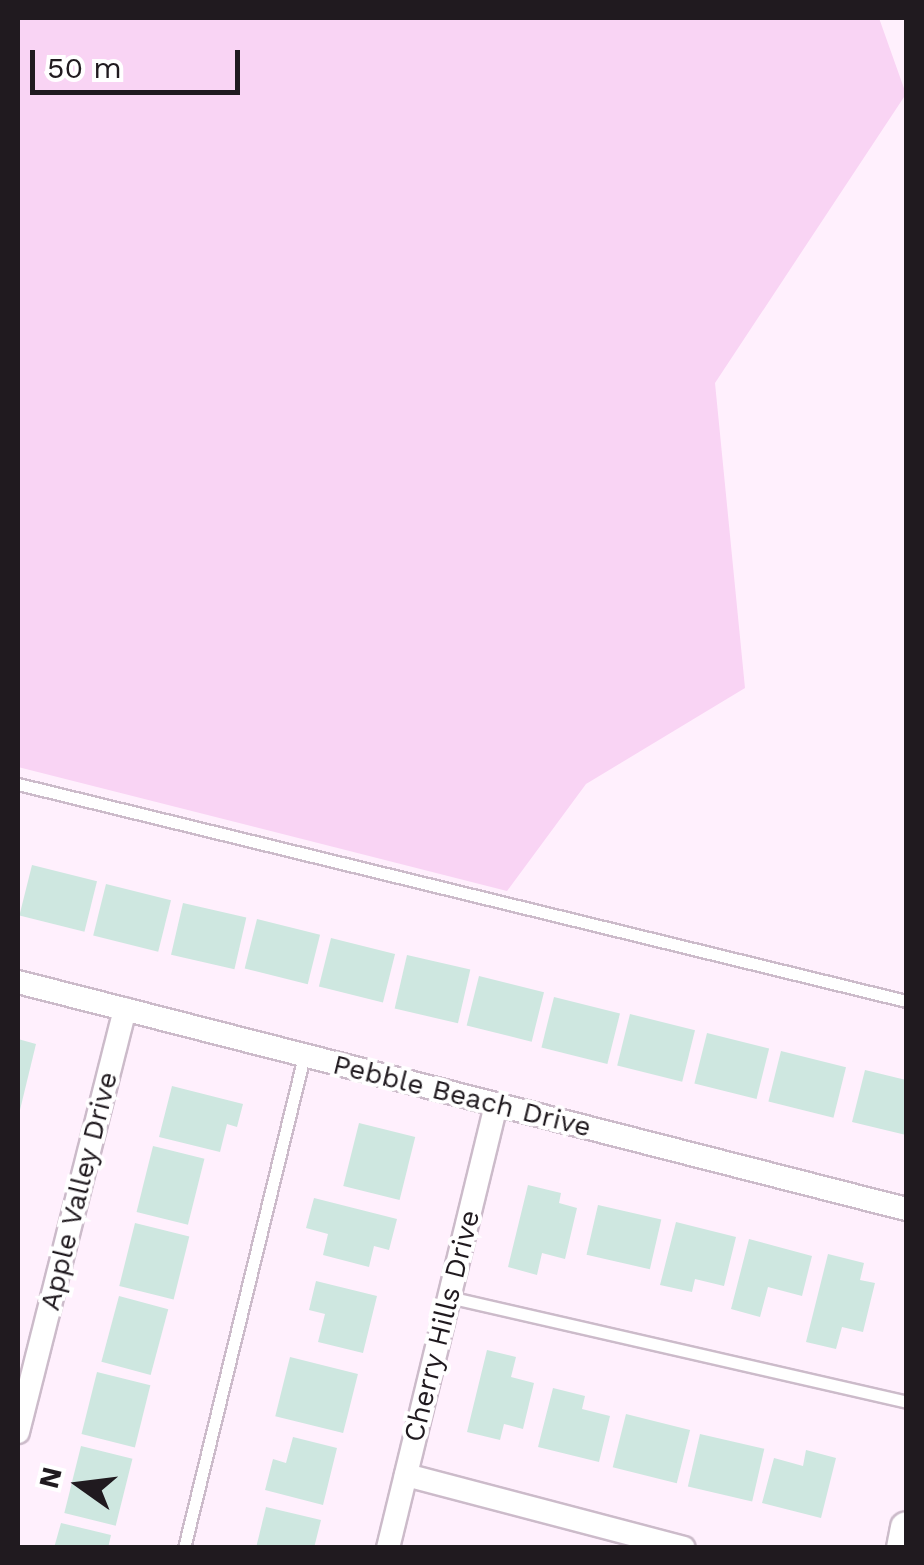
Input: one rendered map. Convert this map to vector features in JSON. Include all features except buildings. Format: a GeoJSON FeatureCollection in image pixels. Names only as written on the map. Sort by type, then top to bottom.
{"type":"FeatureCollection","features":[{"type":"Feature","properties":{"kind":"street","name":"Pebble Beach Drive"},"geometry":{"type":"LineString","coordinates":[[18,982],[906,1209]]}},
{"type":"Feature","properties":{"kind":"street","name":"Apple Valley Drive"},"geometry":{"type":"LineString","coordinates":[[18,1432],[125,1009]]}},
{"type":"Feature","properties":{"kind":"street","name":"Cherry Hills Drive"},"geometry":{"type":"LineString","coordinates":[[388,1548],[496,1105]]}},
{"type":"Feature","properties":{"kind":"street"},"geometry":{"type":"LineString","coordinates":[[406,1475],[684,1548]]}},
{"type":"Feature","properties":{"kind":"street"},"geometry":{"type":"LineString","coordinates":[[902,1548],[906,1526]]}},
{"type":"Feature","properties":{"kind":"lane"},"geometry":{"type":"LineString","coordinates":[[18,784],[906,1001]]}},
{"type":"Feature","properties":{"kind":"lane"},"geometry":{"type":"LineString","coordinates":[[184,1548],[304,1056]]}},
{"type":"Feature","properties":{"kind":"lane"},"geometry":{"type":"LineString","coordinates":[[449,1297],[906,1402]]}},
{"type":"Feature","properties":{"kind":"shaded area"},"geometry":{"type":"Polygon","coordinates":[[[18,18],[879,18],[906,94],[715,383],[745,688],[586,784],[507,891],[18,767],[18,18]]]}}]}
